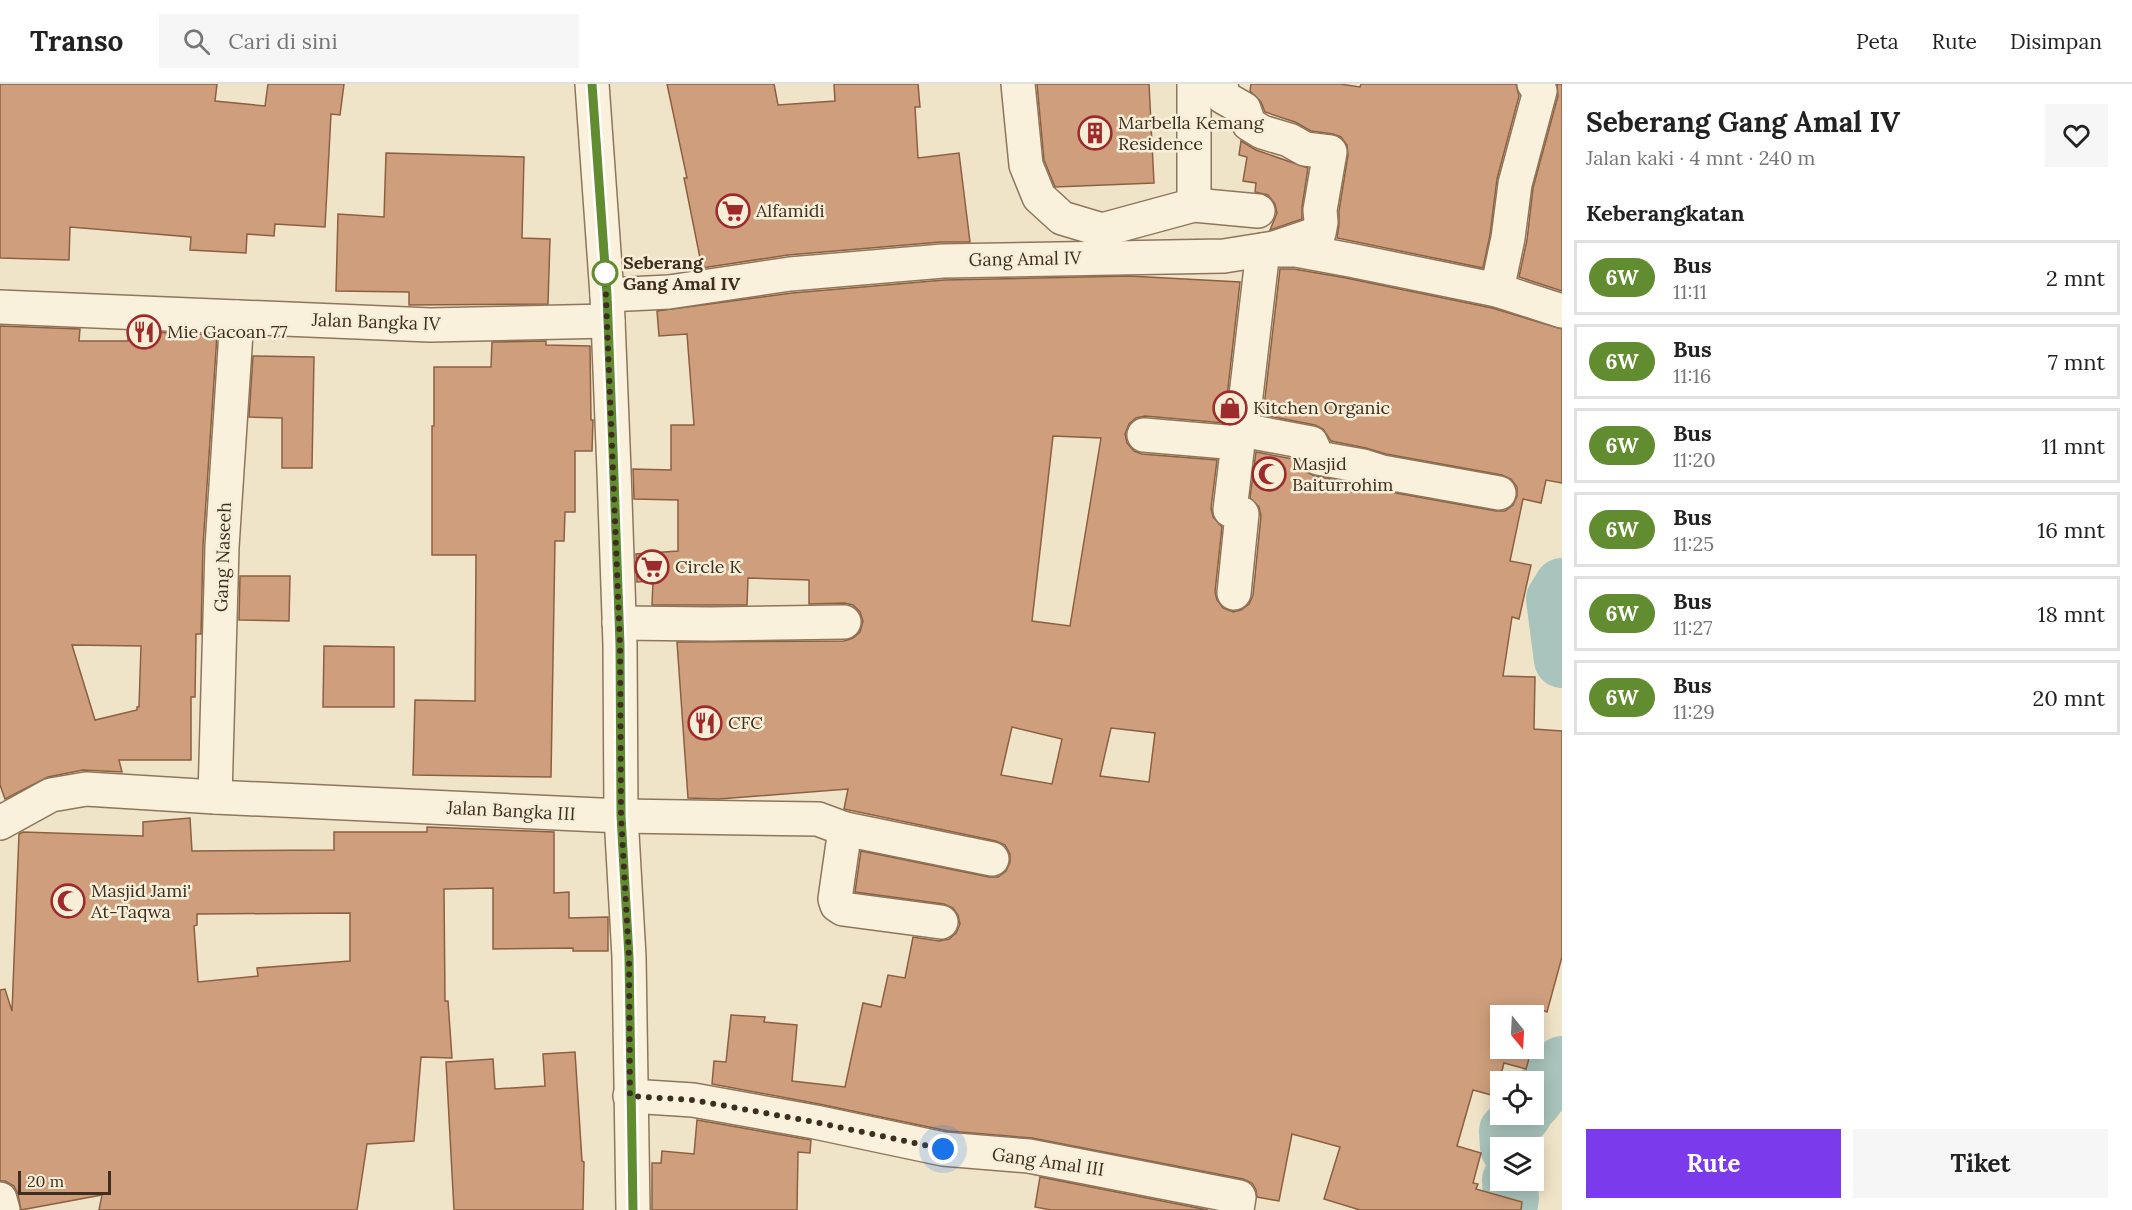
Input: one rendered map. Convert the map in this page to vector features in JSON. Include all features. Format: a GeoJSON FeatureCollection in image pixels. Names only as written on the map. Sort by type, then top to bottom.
{"type":"FeatureCollection","features":[{"type":"Feature","properties":{"kind":"street"},"geometry":{"type":"LineString","coordinates":[[592,84],[608,308],[619,623],[621,816],[629,957],[633,1210]]}},
{"type":"Feature","properties":{"kind":"street"},"geometry":{"type":"LineString","coordinates":[[1018,84],[1026,165],[1039,197],[1062,218],[1101,230],[1194,205],[1258,210]]}},
{"type":"Feature","properties":{"kind":"street"},"geometry":{"type":"LineString","coordinates":[[1194,84],[1194,205]]}},
{"type":"Feature","properties":{"kind":"street"},"geometry":{"type":"LineString","coordinates":[[1221,84],[1223,97],[1244,109],[1249,124],[1262,132],[1290,140],[1305,148],[1330,152],[1320,210],[1319,233],[1263,250]]}},
{"type":"Feature","properties":{"kind":"street"},"geometry":{"type":"LineString","coordinates":[[1497,290],[1508,238],[1515,184],[1540,91],[1534,84]]}},
{"type":"Feature","properties":{"kind":"street"},"geometry":{"type":"LineString","coordinates":[[1263,250],[1296,250],[1350,260],[1497,290],[1562,310]]}},
{"type":"Feature","properties":{"kind":"street"},"geometry":{"type":"LineString","coordinates":[[1234,593],[1242,514],[1230,510],[1263,250]]}},
{"type":"Feature","properties":{"kind":"street","name":"Gang Amal IV"},"geometry":{"type":"LineString","coordinates":[[608,308],[669,292],[790,274],[943,261],[1224,256],[1263,250]]}},
{"type":"Feature","properties":{"kind":"street","name":"Jalan Bangka IV"},"geometry":{"type":"LineString","coordinates":[[0,307],[430,325],[608,308]]}},
{"type":"Feature","properties":{"kind":"street","name":"Gang Naseeh"},"geometry":{"type":"LineString","coordinates":[[215,797],[222,547],[237,317]]}},
{"type":"Feature","properties":{"kind":"street"},"geometry":{"type":"LineString","coordinates":[[1144,435],[1240,437],[1311,443],[1318,458],[1499,493]]}},
{"type":"Feature","properties":{"kind":"street"},"geometry":{"type":"LineString","coordinates":[[619,623],[844,622]]}},
{"type":"Feature","properties":{"kind":"street","name":"Jalan Bangka III"},"geometry":{"type":"LineString","coordinates":[[0,823],[51,795],[86,789],[621,816],[818,819],[845,829],[992,860]]}},
{"type":"Feature","properties":{"kind":"street"},"geometry":{"type":"LineString","coordinates":[[845,829],[835,899],[837,905],[843,909],[941,922]]}},
{"type":"Feature","properties":{"kind":"street","name":"Gang Amal III"},"geometry":{"type":"LineString","coordinates":[[630,1096],[693,1100],[815,1122],[943,1149],[1029,1156],[1136,1176],[1239,1197],[1237,1210]]}},
{"type":"Feature","properties":{"kind":"street"},"geometry":{"type":"LineString","coordinates":[[0,1199],[3,1210]]}},
{"type":"Feature","properties":{"kind":"building"},"geometry":{"type":"Polygon","coordinates":[[[0,84],[217,84],[215,101],[265,106],[268,84],[344,84],[340,115],[331,114],[325,227],[275,224],[274,236],[247,234],[246,253],[190,250],[191,237],[70,227],[69,260],[0,258],[0,84]]]}},
{"type":"Feature","properties":{"kind":"building"},"geometry":{"type":"Polygon","coordinates":[[[667,84],[774,84],[778,105],[835,101],[834,84],[918,84],[920,107],[915,107],[918,158],[959,153],[970,242],[941,242],[788,255],[702,268],[684,178],[687,178],[667,84]]]}},
{"type":"Feature","properties":{"kind":"building","name":"Marbella Kemang Residence"},"geometry":{"type":"Polygon","coordinates":[[[1037,84],[1149,84],[1154,183],[1055,187],[1044,160],[1037,84]]]}},
{"type":"Feature","properties":{"kind":"building"},"geometry":{"type":"Polygon","coordinates":[[[1251,84],[1340,84],[1360,87],[1361,84],[1516,84],[1519,96],[1497,179],[1483,268],[1337,238],[1348,155],[1347,145],[1341,137],[1311,131],[1295,122],[1265,112],[1261,102],[1250,91],[1251,84]]]}},
{"type":"Feature","properties":{"kind":"building"},"geometry":{"type":"Polygon","coordinates":[[[1557,84],[1562,84],[1562,291],[1519,277],[1527,240],[1533,188],[1558,96],[1557,84]]]}},
{"type":"Feature","properties":{"kind":"building"},"geometry":{"type":"Polygon","coordinates":[[[1241,141],[1256,150],[1308,168],[1302,219],[1270,230],[1277,213],[1275,204],[1268,195],[1255,192],[1256,183],[1243,181],[1247,157],[1239,155],[1241,141]]]}},
{"type":"Feature","properties":{"kind":"building"},"geometry":{"type":"Polygon","coordinates":[[[386,153],[524,157],[522,238],[550,239],[548,304],[409,305],[409,292],[336,291],[338,214],[384,217],[386,153]]]}},
{"type":"Feature","properties":{"kind":"building"},"geometry":{"type":"Polygon","coordinates":[[[1280,269],[1294,269],[1346,278],[1492,308],[1562,329],[1562,483],[1546,480],[1541,503],[1523,499],[1510,561],[1531,565],[1519,619],[1512,617],[1503,676],[1535,677],[1534,729],[1562,731],[1562,957],[1547,1012],[1544,1011],[1544,1005],[1490,1005],[1490,1059],[1529,1059],[1526,1069],[1504,1063],[1502,1071],[1490,1071],[1490,1095],[1473,1090],[1457,1146],[1481,1153],[1473,1183],[1478,1184],[1476,1189],[1522,1202],[1521,1210],[1360,1210],[1324,1199],[1340,1147],[1292,1134],[1279,1201],[1257,1197],[1252,1183],[1243,1179],[1032,1138],[948,1131],[712,1084],[714,1061],[726,1062],[731,1015],[765,1017],[764,1022],[797,1025],[792,1081],[845,1087],[863,1003],[881,1007],[888,975],[905,978],[913,937],[939,941],[949,939],[956,933],[960,924],[958,915],[953,908],[944,904],[855,892],[861,851],[989,877],[998,877],[1006,871],[1010,862],[1010,854],[1005,845],[996,841],[844,809],[848,789],[719,799],[688,798],[677,642],[844,641],[860,632],[863,621],[860,612],[853,605],[809,604],[809,580],[748,578],[747,605],[652,605],[653,581],[637,582],[636,554],[678,551],[678,500],[634,499],[633,469],[671,470],[671,425],[694,425],[687,334],[659,336],[657,311],[792,293],[944,280],[1129,276],[1240,282],[1224,423],[1145,416],[1136,418],[1129,424],[1125,434],[1127,443],[1134,451],[1142,454],[1217,460],[1211,508],[1213,517],[1222,527],[1215,592],[1223,608],[1233,612],[1249,604],[1253,595],[1261,516],[1259,507],[1250,498],[1256,452],[1298,460],[1306,472],[1315,476],[1496,511],[1505,511],[1513,505],[1517,496],[1517,487],[1511,479],[1502,475],[1386,454],[1331,441],[1323,429],[1315,425],[1263,415],[1280,269]],[[1053,436],[1032,621],[1070,626],[1101,438],[1053,436]],[[1012,727],[1001,775],[1052,784],[1062,739],[1012,727]],[[1111,728],[1100,776],[1149,782],[1155,733],[1111,728]]]}},
{"type":"Feature","properties":{"kind":"building"},"geometry":{"type":"Polygon","coordinates":[[[0,326],[80,329],[79,341],[128,341],[128,331],[217,335],[203,546],[201,634],[196,634],[195,697],[191,697],[191,760],[119,760],[122,772],[83,770],[48,777],[5,799],[0,785],[0,326]],[[72,645],[95,720],[137,710],[139,707],[141,646],[72,645]]]}},
{"type":"Feature","properties":{"kind":"building"},"geometry":{"type":"Polygon","coordinates":[[[546,341],[546,345],[590,346],[591,420],[593,420],[592,451],[575,451],[575,512],[565,512],[564,541],[555,541],[551,777],[413,775],[415,700],[475,701],[476,555],[432,555],[434,367],[491,367],[492,342],[546,341]]]}},
{"type":"Feature","properties":{"kind":"building"},"geometry":{"type":"Polygon","coordinates":[[[253,356],[314,357],[312,468],[282,468],[282,418],[249,417],[253,356]]]}},
{"type":"Feature","properties":{"kind":"building"},"geometry":{"type":"Polygon","coordinates":[[[240,576],[290,576],[289,621],[239,620],[240,576]]]}},
{"type":"Feature","properties":{"kind":"building"},"geometry":{"type":"Polygon","coordinates":[[[324,646],[394,647],[394,707],[323,707],[324,646]]]}},
{"type":"Feature","properties":{"kind":"building"},"geometry":{"type":"Polygon","coordinates":[[[190,818],[192,851],[334,850],[334,832],[427,832],[427,827],[554,832],[554,893],[569,892],[569,918],[608,917],[608,951],[573,951],[573,948],[493,949],[493,888],[444,889],[445,1001],[448,1001],[452,1058],[421,1057],[414,1141],[367,1144],[357,1210],[99,1210],[102,1195],[21,1210],[14,1186],[0,1181],[0,990],[5,989],[12,1011],[19,834],[23,832],[143,836],[143,822],[190,818]],[[350,913],[197,914],[197,925],[194,926],[198,982],[258,976],[257,968],[350,961],[350,913]]]}},
{"type":"Feature","properties":{"kind":"building"},"geometry":{"type":"Polygon","coordinates":[[[575,1052],[582,1161],[584,1162],[583,1210],[454,1210],[446,1062],[493,1059],[495,1089],[545,1086],[543,1054],[575,1052]]]}},
{"type":"Feature","properties":{"kind":"building"},"geometry":{"type":"Polygon","coordinates":[[[697,1120],[811,1140],[810,1153],[798,1152],[797,1210],[652,1210],[652,1163],[661,1163],[662,1151],[694,1154],[697,1120]]]}},
{"type":"Feature","properties":{"kind":"building"},"geometry":{"type":"Polygon","coordinates":[[[1040,1177],[1208,1210],[1051,1210],[1035,1207],[1040,1177]]]}},
{"type":"Feature","properties":{"kind":"waterway"},"geometry":{"type":"LineString","coordinates":[[1562,586],[1554,599],[1562,660]]}},
{"type":"Feature","properties":{"kind":"waterway"},"geometry":{"type":"LineString","coordinates":[[1544,1088],[1562,1064]]}},
{"type":"Feature","properties":{"kind":"waterway"},"geometry":{"type":"LineString","coordinates":[[1507,1137],[1507,1131],[1513,1125]]}},
{"type":"Feature","properties":{"kind":"waterway"},"geometry":{"type":"LineString","coordinates":[[1509,1210],[1511,1191]]}},
{"type":"Feature","properties":{"kind":"bus line","name":"6W"},"geometry":{"type":"LineString","coordinates":[[592,84],[607,295],[613,450],[620,645],[621,816],[629,957],[633,1210]]}},
{"type":"Feature","properties":{"kind":"place","name":"Marbella Kemang Residence"},"geometry":{"type":"Point","coordinates":[1095,133]}},
{"type":"Feature","properties":{"kind":"place","name":"Alfamidi"},"geometry":{"type":"Point","coordinates":[733,211]}},
{"type":"Feature","properties":{"kind":"place","name":"Seberang Gang Amal IV"},"geometry":{"type":"Point","coordinates":[605,273]}},
{"type":"Feature","properties":{"kind":"place","name":"Mie Gacoan 77"},"geometry":{"type":"Point","coordinates":[144,332]}},
{"type":"Feature","properties":{"kind":"place","name":"Kitchen Organic"},"geometry":{"type":"Point","coordinates":[1230,408]}},
{"type":"Feature","properties":{"kind":"place","name":"Masjid Baiturrohim"},"geometry":{"type":"Point","coordinates":[1269,474]}},
{"type":"Feature","properties":{"kind":"place","name":"Circle K"},"geometry":{"type":"Point","coordinates":[652,567]}},
{"type":"Feature","properties":{"kind":"place","name":"CFC"},"geometry":{"type":"Point","coordinates":[705,723]}},
{"type":"Feature","properties":{"kind":"place","name":"Masjid Jami' At-Taqwa"},"geometry":{"type":"Point","coordinates":[68,901]}},
{"type":"Feature","properties":{"kind":"route"},"geometry":{"type":"LineString","coordinates":[[605,273],[620,645],[621,816],[629,957],[630,1096],[693,1100],[815,1122],[943,1149]]}}]}
